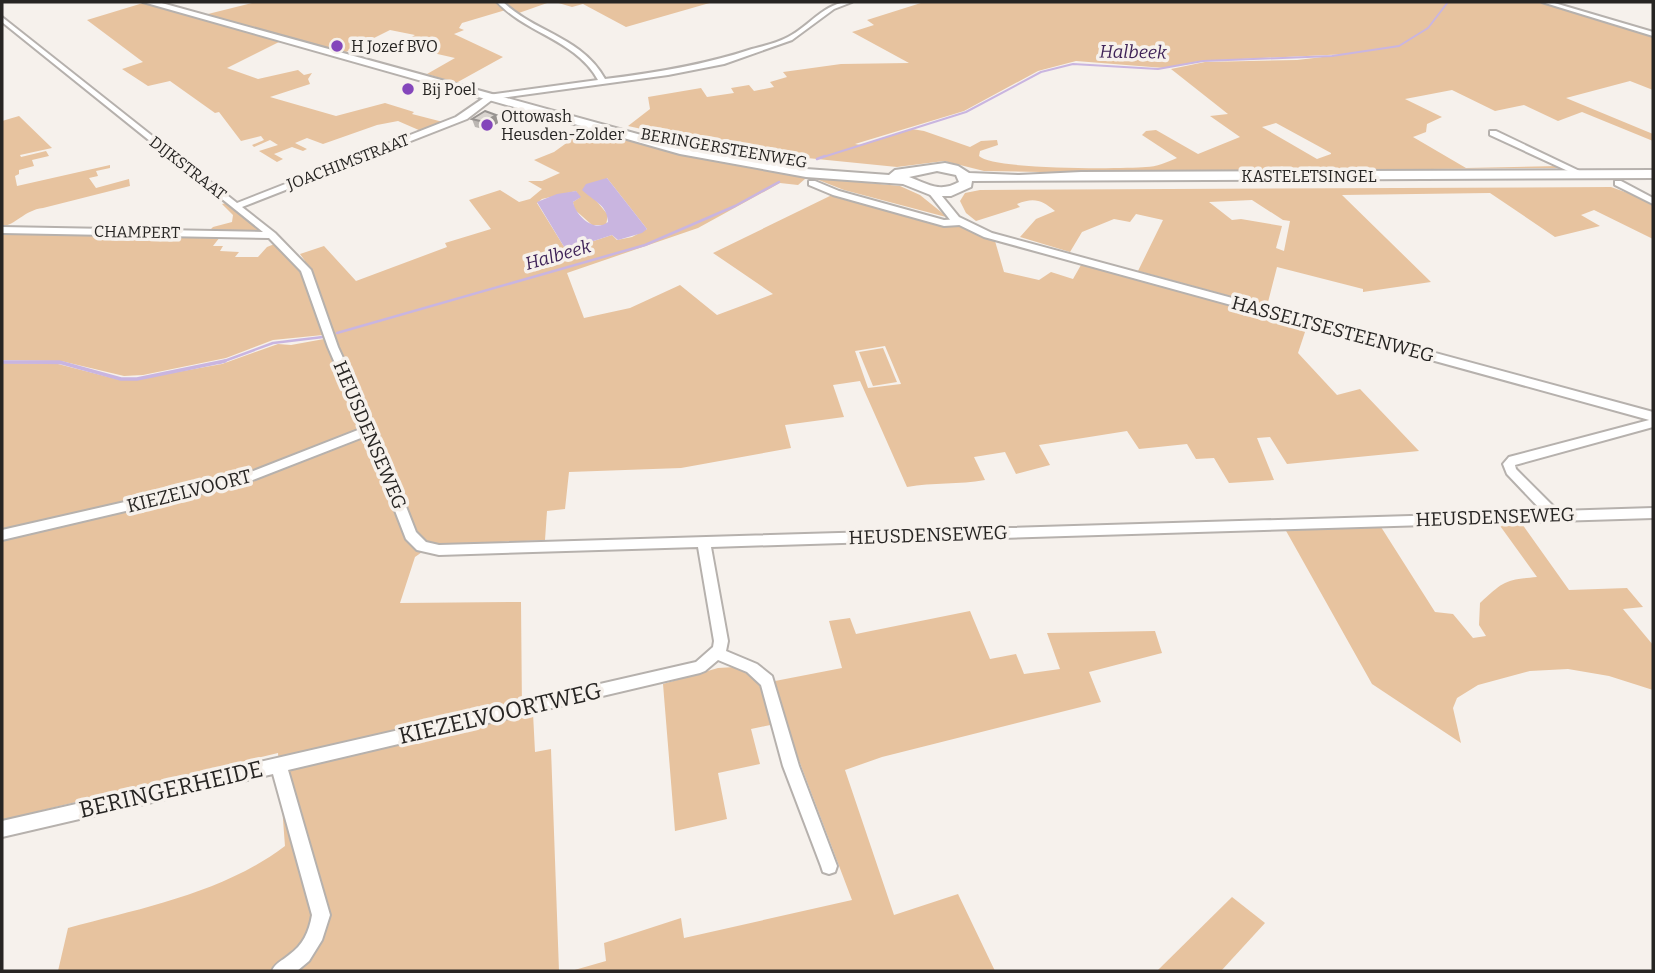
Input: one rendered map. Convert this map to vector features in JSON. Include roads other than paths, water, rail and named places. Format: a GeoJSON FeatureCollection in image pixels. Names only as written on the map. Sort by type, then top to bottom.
{"type":"FeatureCollection","features":[{"type":"Feature","properties":{"kind":"main road","name":"BERINGERSTEENWEG"},"geometry":{"type":"LineString","coordinates":[[155,2],[542,112],[720,150],[863,174],[915,178]]}},
{"type":"Feature","properties":{"kind":"main road"},"geometry":{"type":"LineString","coordinates":[[915,178],[926,167],[942,166],[957,170],[966,180]]}},
{"type":"Feature","properties":{"kind":"main road","name":"KASTELETSINGEL"},"geometry":{"type":"LineString","coordinates":[[966,180],[1081,176],[1653,174]]}},
{"type":"Feature","properties":{"kind":"main road","name":"HASSELTSESTEENWEG"},"geometry":{"type":"LineString","coordinates":[[915,178],[933,192],[951,192],[966,180]]}},
{"type":"Feature","properties":{"kind":"main road","name":"KASTELETSINGEL"},"geometry":{"type":"LineString","coordinates":[[966,180],[1084,187],[1653,183]]}},
{"type":"Feature","properties":{"kind":"street"},"geometry":{"type":"LineString","coordinates":[[500,2],[510,12],[568,44],[599,73],[602,81]]}},
{"type":"Feature","properties":{"kind":"street"},"geometry":{"type":"LineString","coordinates":[[491,97],[697,68],[781,43],[800,34],[832,8],[849,2]]}},
{"type":"Feature","properties":{"kind":"street"},"geometry":{"type":"LineString","coordinates":[[1545,2],[1653,34]]}},
{"type":"Feature","properties":{"kind":"street","name":"DIJKSTRAAT"},"geometry":{"type":"LineString","coordinates":[[2,19],[272,235],[306,270],[334,347]]}},
{"type":"Feature","properties":{"kind":"street","name":"JOACHIMSTRAAT"},"geometry":{"type":"LineString","coordinates":[[236,206],[508,101],[575,85]]}},
{"type":"Feature","properties":{"kind":"street","name":"JOACHIMSTRAAT"},"geometry":{"type":"LineString","coordinates":[[459,119],[491,97]]}},
{"type":"Feature","properties":{"kind":"street"},"geometry":{"type":"LineString","coordinates":[[1493,133],[1584,175]]}},
{"type":"Feature","properties":{"kind":"street","name":"HASSELTSESTEENWEG"},"geometry":{"type":"LineString","coordinates":[[812,183],[836,193],[944,223],[960,222]]}},
{"type":"Feature","properties":{"kind":"street"},"geometry":{"type":"LineString","coordinates":[[1618,183],[1653,201]]}},
{"type":"Feature","properties":{"kind":"street","name":"HASSELTSESTEENWEG"},"geometry":{"type":"LineString","coordinates":[[933,192],[944,208],[960,222],[988,235],[1653,417]]}},
{"type":"Feature","properties":{"kind":"street","name":"HASSELTSESTEENWEG"},"geometry":{"type":"LineString","coordinates":[[951,192],[951,202],[965,219],[1014,241]]}},
{"type":"Feature","properties":{"kind":"street","name":"CHAMPERT"},"geometry":{"type":"LineString","coordinates":[[2,230],[272,235]]}},
{"type":"Feature","properties":{"kind":"street","name":"HEUSDENSEWEG"},"geometry":{"type":"LineString","coordinates":[[334,347],[411,535],[422,546],[439,550],[1653,513]]}},
{"type":"Feature","properties":{"kind":"street"},"geometry":{"type":"LineString","coordinates":[[1554,515],[1511,471],[1509,464],[1513,460],[1653,424]]}},
{"type":"Feature","properties":{"kind":"street","name":"KIEZELVOORT"},"geometry":{"type":"LineString","coordinates":[[2,535],[245,479],[370,430]]}},
{"type":"Feature","properties":{"kind":"street"},"geometry":{"type":"LineString","coordinates":[[703,541],[721,641],[716,653],[752,668],[767,681],[791,766],[829,866]]}},
{"type":"Feature","properties":{"kind":"street","name":"KIEZELVOORTWEG"},"geometry":{"type":"LineString","coordinates":[[279,764],[701,667],[716,653]]}},
{"type":"Feature","properties":{"kind":"street","name":"BERINGERHEIDE"},"geometry":{"type":"LineString","coordinates":[[2,829],[279,764],[321,915],[318,932],[308,951],[299,961],[281,971]]}},
{"type":"Feature","properties":{"kind":"waterway","name":"Halbeek"},"geometry":{"type":"LineString","coordinates":[[820,158],[966,112],[1041,72],[1073,64],[1158,69],[1203,61],[1332,56],[1399,46],[1428,28],[1448,2]]}},
{"type":"Feature","properties":{"kind":"waterway","name":"Halbeek"},"geometry":{"type":"LineString","coordinates":[[817,159],[825,156]]}},
{"type":"Feature","properties":{"kind":"waterway","name":"Halbeek"},"geometry":{"type":"LineString","coordinates":[[337,333],[645,245],[735,206],[779,182]]}},
{"type":"Feature","properties":{"kind":"waterway","name":"Halbeek"},"geometry":{"type":"LineString","coordinates":[[224,361],[273,343],[323,337]]}},
{"type":"Feature","properties":{"kind":"waterway","name":"Halbeek"},"geometry":{"type":"LineString","coordinates":[[61,363],[2,362],[59,362],[121,379],[137,379],[224,361]]}},
{"type":"Feature","properties":{"kind":"waterway","name":"Halbeek"},"geometry":{"type":"LineString","coordinates":[[219,363],[224,361]]}},
{"type":"Feature","properties":{"kind":"place","name":"H Jozef BVO"},"geometry":{"type":"Point","coordinates":[337,46]}},
{"type":"Feature","properties":{"kind":"place","name":"Bij Poel"},"geometry":{"type":"Point","coordinates":[408,89]}},
{"type":"Feature","properties":{"kind":"place","name":"Ottowash Heusden-Zolder"},"geometry":{"type":"Point","coordinates":[487,125]}}]}
